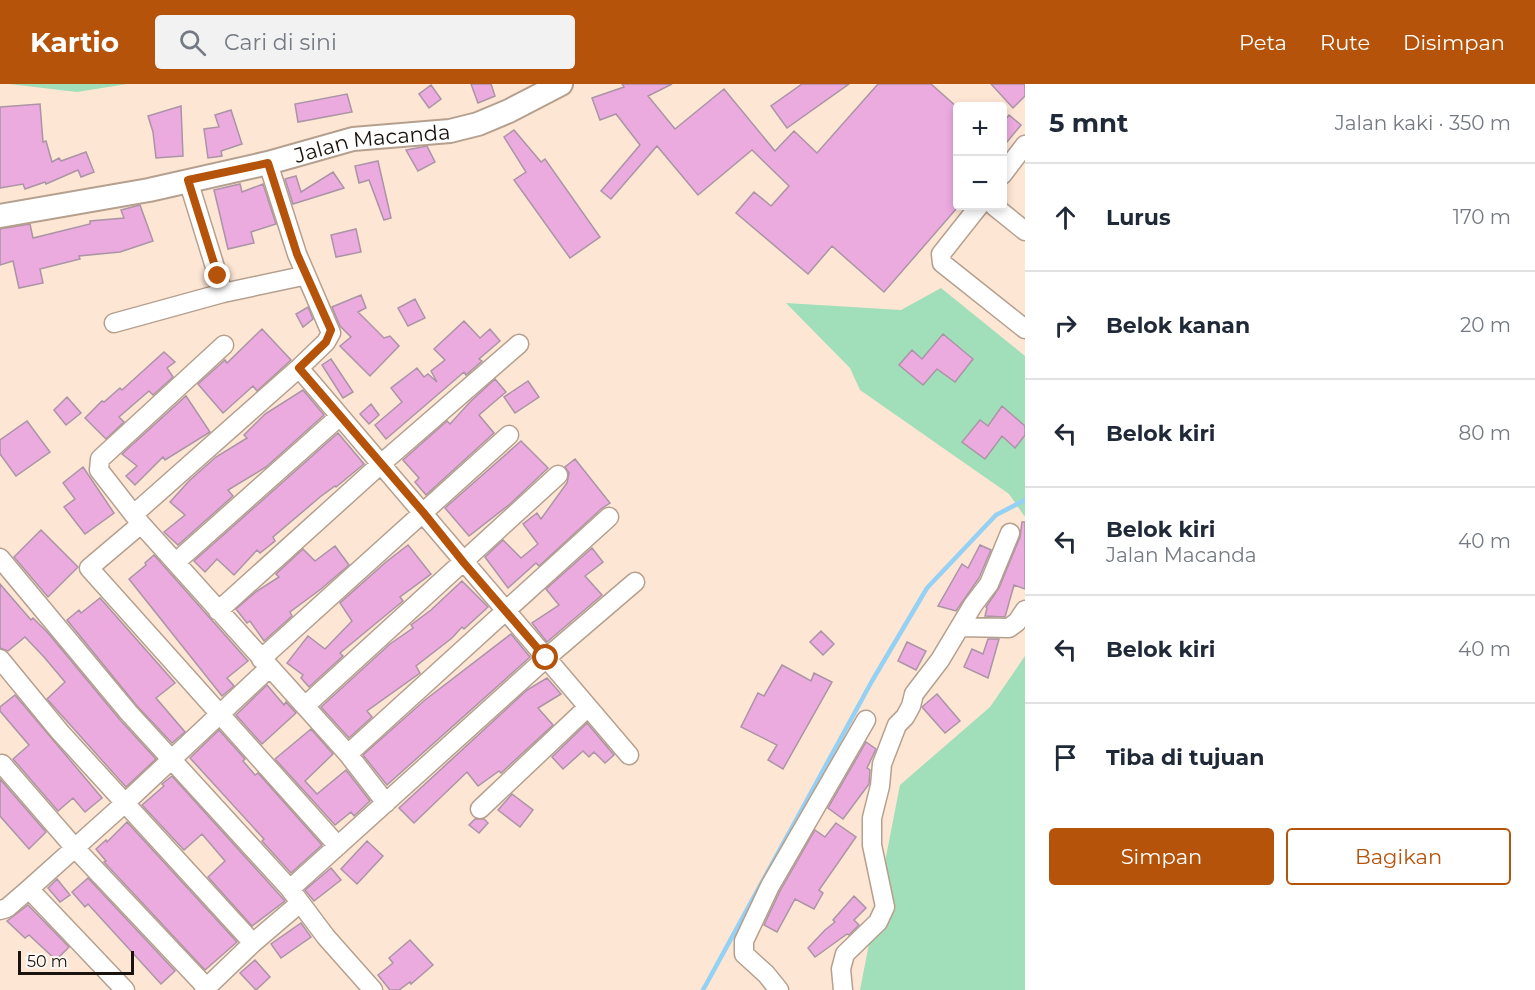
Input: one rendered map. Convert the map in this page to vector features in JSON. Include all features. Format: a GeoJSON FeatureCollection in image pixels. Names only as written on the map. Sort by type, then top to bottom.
{"type":"FeatureCollection","features":[{"type":"Feature","properties":{"kind":"street","name":"Jalan Macanda"},"geometry":{"type":"LineString","coordinates":[[0,216],[149,190],[268,163],[353,139],[450,131],[478,124],[509,111],[561,84]]}},
{"type":"Feature","properties":{"kind":"street"},"geometry":{"type":"LineString","coordinates":[[1007,168],[1025,145]]}},
{"type":"Feature","properties":{"kind":"street"},"geometry":{"type":"LineString","coordinates":[[268,163],[297,254],[331,330],[326,342],[89,568],[338,846]]}},
{"type":"Feature","properties":{"kind":"street"},"geometry":{"type":"LineString","coordinates":[[188,180],[223,293]]}},
{"type":"Feature","properties":{"kind":"street"},"geometry":{"type":"LineString","coordinates":[[977,210],[941,254],[942,264],[1025,329]]}},
{"type":"Feature","properties":{"kind":"street"},"geometry":{"type":"LineString","coordinates":[[999,210],[1025,231]]}},
{"type":"Feature","properties":{"kind":"street"},"geometry":{"type":"LineString","coordinates":[[114,323],[223,293],[298,277]]}},
{"type":"Feature","properties":{"kind":"street"},"geometry":{"type":"LineString","coordinates":[[218,611],[519,344]]}},
{"type":"Feature","properties":{"kind":"street"},"geometry":{"type":"LineString","coordinates":[[224,345],[100,459],[98,465],[101,474],[218,611],[348,754],[386,803]]}},
{"type":"Feature","properties":{"kind":"street"},"geometry":{"type":"LineString","coordinates":[[299,368],[629,755]]}},
{"type":"Feature","properties":{"kind":"street"},"geometry":{"type":"LineString","coordinates":[[176,562],[340,416]]}},
{"type":"Feature","properties":{"kind":"street"},"geometry":{"type":"LineString","coordinates":[[0,910],[7,908],[29,889],[220,715],[265,663],[423,512],[509,435]]}},
{"type":"Feature","properties":{"kind":"street"},"geometry":{"type":"LineString","coordinates":[[305,705],[464,563],[558,475]]}},
{"type":"Feature","properties":{"kind":"street"},"geometry":{"type":"LineString","coordinates":[[348,754],[609,517]]}},
{"type":"Feature","properties":{"kind":"street"},"geometry":{"type":"LineString","coordinates":[[843,990],[841,969],[845,954],[878,922],[885,907],[872,846],[872,818],[880,786],[882,764],[896,727],[908,712],[914,694],[940,660],[973,604],[989,584],[1010,534]]}},
{"type":"Feature","properties":{"kind":"street"},"geometry":{"type":"LineString","coordinates":[[0,558],[129,713],[295,896],[333,945],[373,990]]}},
{"type":"Feature","properties":{"kind":"street"},"geometry":{"type":"LineString","coordinates":[[2,764],[74,847],[205,989],[253,943],[338,846],[546,658],[635,582]]}},
{"type":"Feature","properties":{"kind":"street"},"geometry":{"type":"LineString","coordinates":[[961,627],[1009,628],[1017,622],[1025,610]]}},
{"type":"Feature","properties":{"kind":"street"},"geometry":{"type":"LineString","coordinates":[[0,659],[60,732],[253,943]]}},
{"type":"Feature","properties":{"kind":"street"},"geometry":{"type":"LineString","coordinates":[[480,808],[588,707]]}},
{"type":"Feature","properties":{"kind":"street"},"geometry":{"type":"LineString","coordinates":[[778,990],[766,974],[744,954],[744,941],[770,886],[866,720]]}},
{"type":"Feature","properties":{"kind":"street"},"geometry":{"type":"LineString","coordinates":[[29,889],[125,990]]}},
{"type":"Feature","properties":{"kind":"green space"},"geometry":{"type":"Polygon","coordinates":[[[9,84],[127,84],[77,92],[9,84]]]}},
{"type":"Feature","properties":{"kind":"green space"},"geometry":{"type":"Polygon","coordinates":[[[941,288],[1025,356],[1025,517],[1009,494],[860,390],[850,368],[786,303],[901,310],[941,288]]]}},
{"type":"Feature","properties":{"kind":"green space"},"geometry":{"type":"Polygon","coordinates":[[[1025,656],[1025,990],[860,990],[900,785],[990,707],[1025,656]]]}},
{"type":"Feature","properties":{"kind":"building"},"geometry":{"type":"Polygon","coordinates":[[[471,84],[491,84],[495,96],[478,103],[471,84]]]}},
{"type":"Feature","properties":{"kind":"building"},"geometry":{"type":"Polygon","coordinates":[[[622,84],[672,84],[648,96],[675,129],[724,89],[775,151],[794,131],[817,153],[878,84],[931,84],[953,103],[953,210],[955,210],[884,292],[832,246],[808,274],[736,213],[754,192],[771,206],[789,186],[752,150],[698,195],[657,146],[611,199],[601,191],[640,145],[616,114],[600,120],[592,98],[624,87],[622,84]]]}},
{"type":"Feature","properties":{"kind":"building"},"geometry":{"type":"Polygon","coordinates":[[[802,84],[849,84],[787,128],[771,106],[802,84]]]}},
{"type":"Feature","properties":{"kind":"building"},"geometry":{"type":"Polygon","coordinates":[[[991,84],[1025,84],[1025,96],[1013,108],[991,84]]]}},
{"type":"Feature","properties":{"kind":"building"},"geometry":{"type":"Polygon","coordinates":[[[431,85],[441,99],[429,108],[419,94],[431,85]]]}},
{"type":"Feature","properties":{"kind":"building"},"geometry":{"type":"Polygon","coordinates":[[[347,94],[352,112],[298,122],[295,104],[347,94]]]}},
{"type":"Feature","properties":{"kind":"building"},"geometry":{"type":"Polygon","coordinates":[[[40,104],[43,142],[46,141],[52,162],[59,158],[61,161],[86,152],[94,172],[81,177],[78,170],[46,184],[45,182],[25,189],[23,184],[0,188],[0,107],[40,104]]]}},
{"type":"Feature","properties":{"kind":"building"},"geometry":{"type":"Polygon","coordinates":[[[181,106],[183,156],[156,158],[153,132],[148,116],[181,106]]]}},
{"type":"Feature","properties":{"kind":"building"},"geometry":{"type":"Polygon","coordinates":[[[231,110],[242,144],[221,151],[222,156],[208,158],[204,129],[219,127],[215,115],[231,110]]]}},
{"type":"Feature","properties":{"kind":"building"},"geometry":{"type":"Polygon","coordinates":[[[1009,115],[1021,125],[1007,142],[1007,118],[1009,115]]]}},
{"type":"Feature","properties":{"kind":"building"},"geometry":{"type":"Polygon","coordinates":[[[514,130],[541,162],[545,159],[600,237],[570,258],[514,180],[526,172],[504,137],[514,130]]]}},
{"type":"Feature","properties":{"kind":"building"},"geometry":{"type":"Polygon","coordinates":[[[427,146],[435,162],[418,171],[406,150],[427,146]]]}},
{"type":"Feature","properties":{"kind":"building"},"geometry":{"type":"Polygon","coordinates":[[[378,161],[391,218],[384,220],[369,180],[359,183],[355,166],[378,161]]]}},
{"type":"Feature","properties":{"kind":"building"},"geometry":{"type":"Polygon","coordinates":[[[333,172],[344,188],[293,204],[285,179],[296,176],[301,192],[333,172]]]}},
{"type":"Feature","properties":{"kind":"building"},"geometry":{"type":"Polygon","coordinates":[[[240,184],[242,192],[263,184],[276,224],[251,232],[254,243],[228,249],[214,190],[240,184]]]}},
{"type":"Feature","properties":{"kind":"building"},"geometry":{"type":"Polygon","coordinates":[[[140,205],[153,241],[120,252],[79,256],[80,259],[40,269],[43,283],[19,288],[13,261],[0,265],[0,229],[30,224],[33,238],[90,224],[90,221],[124,218],[121,210],[140,205]]]}},
{"type":"Feature","properties":{"kind":"building"},"geometry":{"type":"Polygon","coordinates":[[[356,229],[361,252],[336,257],[331,235],[356,229]]]}},
{"type":"Feature","properties":{"kind":"building"},"geometry":{"type":"Polygon","coordinates":[[[361,295],[366,308],[358,312],[384,338],[390,336],[399,346],[370,376],[340,346],[351,337],[340,326],[332,307],[361,295]]]}},
{"type":"Feature","properties":{"kind":"building"},"geometry":{"type":"Polygon","coordinates":[[[415,299],[425,318],[408,326],[398,308],[415,299]]]}},
{"type":"Feature","properties":{"kind":"building"},"geometry":{"type":"Polygon","coordinates":[[[308,307],[313,319],[303,327],[296,314],[308,307]]]}},
{"type":"Feature","properties":{"kind":"building"},"geometry":{"type":"Polygon","coordinates":[[[464,321],[480,338],[490,329],[500,341],[479,359],[482,361],[466,375],[464,372],[386,439],[375,425],[402,402],[391,388],[417,368],[424,377],[428,374],[437,382],[431,371],[445,360],[434,349],[464,321]]]}},
{"type":"Feature","properties":{"kind":"building"},"geometry":{"type":"Polygon","coordinates":[[[262,329],[291,360],[257,391],[253,386],[223,413],[198,384],[225,360],[227,363],[262,329]]]}},
{"type":"Feature","properties":{"kind":"building"},"geometry":{"type":"Polygon","coordinates":[[[943,334],[973,359],[955,382],[937,369],[923,385],[899,365],[912,350],[922,359],[943,334]]]}},
{"type":"Feature","properties":{"kind":"building"},"geometry":{"type":"Polygon","coordinates":[[[164,352],[175,362],[167,368],[173,377],[153,395],[149,391],[119,417],[124,422],[106,439],[85,418],[102,401],[104,402],[120,388],[122,390],[164,352]]]}},
{"type":"Feature","properties":{"kind":"building"},"geometry":{"type":"Polygon","coordinates":[[[331,359],[353,392],[343,398],[322,365],[331,359]]]}},
{"type":"Feature","properties":{"kind":"building"},"geometry":{"type":"Polygon","coordinates":[[[495,379],[506,392],[479,415],[494,433],[426,495],[415,482],[419,478],[403,460],[447,421],[450,424],[495,379]]]}},
{"type":"Feature","properties":{"kind":"building"},"geometry":{"type":"Polygon","coordinates":[[[528,381],[539,397],[515,413],[504,397],[528,381]]]}},
{"type":"Feature","properties":{"kind":"building"},"geometry":{"type":"Polygon","coordinates":[[[303,390],[324,415],[266,467],[228,490],[233,496],[178,545],[164,532],[185,515],[170,502],[216,457],[247,438],[244,435],[265,414],[303,390]]]}},
{"type":"Feature","properties":{"kind":"building"},"geometry":{"type":"Polygon","coordinates":[[[186,396],[210,432],[165,460],[163,457],[135,485],[126,476],[137,466],[122,454],[186,396]]]}},
{"type":"Feature","properties":{"kind":"building"},"geometry":{"type":"Polygon","coordinates":[[[67,397],[81,413],[66,425],[54,410],[67,397]]]}},
{"type":"Feature","properties":{"kind":"building"},"geometry":{"type":"Polygon","coordinates":[[[371,404],[379,415],[369,424],[360,414],[371,404]]]}},
{"type":"Feature","properties":{"kind":"building"},"geometry":{"type":"Polygon","coordinates":[[[1002,406],[1025,426],[1025,435],[1015,448],[1002,436],[985,459],[962,442],[980,420],[988,426],[1002,406]]]}},
{"type":"Feature","properties":{"kind":"building"},"geometry":{"type":"Polygon","coordinates":[[[27,421],[50,452],[16,476],[0,454],[0,440],[27,421]]]}},
{"type":"Feature","properties":{"kind":"building"},"geometry":{"type":"Polygon","coordinates":[[[338,433],[364,464],[273,537],[275,541],[260,553],[257,550],[234,575],[217,559],[205,572],[194,561],[338,433]]]}},
{"type":"Feature","properties":{"kind":"building"},"geometry":{"type":"Polygon","coordinates":[[[521,441],[548,468],[510,504],[469,536],[445,508],[521,441]]]}},
{"type":"Feature","properties":{"kind":"building"},"geometry":{"type":"Polygon","coordinates":[[[575,459],[610,503],[539,566],[536,563],[508,588],[485,557],[503,540],[521,558],[538,544],[523,524],[537,513],[541,519],[567,483],[569,473],[565,467],[575,459]]]}},
{"type":"Feature","properties":{"kind":"building"},"geometry":{"type":"Polygon","coordinates":[[[83,467],[114,513],[85,534],[64,507],[75,499],[63,483],[83,467]]]}},
{"type":"Feature","properties":{"kind":"building"},"geometry":{"type":"Polygon","coordinates":[[[1022,522],[1025,522],[1025,589],[1014,585],[1005,617],[985,616],[986,607],[999,588],[1020,537],[1022,522]]]}},
{"type":"Feature","properties":{"kind":"building"},"geometry":{"type":"Polygon","coordinates":[[[41,530],[78,567],[48,597],[14,557],[41,530]]]}},
{"type":"Feature","properties":{"kind":"building"},"geometry":{"type":"Polygon","coordinates":[[[408,545],[431,574],[400,597],[403,601],[340,653],[343,656],[309,687],[301,678],[303,675],[287,663],[308,636],[325,649],[352,621],[340,603],[408,545]]]}},
{"type":"Feature","properties":{"kind":"building"},"geometry":{"type":"Polygon","coordinates":[[[980,545],[991,550],[979,578],[956,611],[938,606],[962,564],[968,568],[980,545]]]}},
{"type":"Feature","properties":{"kind":"building"},"geometry":{"type":"Polygon","coordinates":[[[335,546],[349,565],[290,612],[292,616],[264,641],[250,621],[247,623],[236,609],[257,591],[279,577],[276,574],[303,549],[315,561],[335,546]]]}},
{"type":"Feature","properties":{"kind":"building"},"geometry":{"type":"Polygon","coordinates":[[[592,548],[603,562],[585,576],[602,595],[547,642],[532,623],[559,605],[546,589],[592,548]]]}},
{"type":"Feature","properties":{"kind":"building"},"geometry":{"type":"Polygon","coordinates":[[[154,555],[248,661],[227,678],[234,686],[222,696],[129,579],[154,555]]]}},
{"type":"Feature","properties":{"kind":"building"},"geometry":{"type":"Polygon","coordinates":[[[462,581],[488,607],[464,629],[462,627],[452,638],[416,666],[420,673],[367,711],[372,717],[349,738],[321,707],[390,644],[413,628],[411,625],[462,581]]]}},
{"type":"Feature","properties":{"kind":"building"},"geometry":{"type":"Polygon","coordinates":[[[0,584],[31,620],[33,618],[48,633],[121,721],[156,759],[126,787],[47,699],[65,682],[44,657],[25,637],[8,651],[0,648],[0,584]]]}},
{"type":"Feature","properties":{"kind":"building"},"geometry":{"type":"Polygon","coordinates":[[[100,598],[175,683],[156,698],[185,732],[172,743],[137,706],[67,620],[79,610],[81,613],[100,598]]]}},
{"type":"Feature","properties":{"kind":"building"},"geometry":{"type":"Polygon","coordinates":[[[821,631],[834,644],[823,655],[810,642],[821,631]]]}},
{"type":"Feature","properties":{"kind":"building"},"geometry":{"type":"Polygon","coordinates":[[[511,634],[530,657],[387,785],[363,755],[425,700],[511,634]]]}},
{"type":"Feature","properties":{"kind":"building"},"geometry":{"type":"Polygon","coordinates":[[[988,639],[999,639],[988,678],[964,667],[972,649],[983,654],[988,639]]]}},
{"type":"Feature","properties":{"kind":"building"},"geometry":{"type":"Polygon","coordinates":[[[907,642],[926,651],[916,670],[898,661],[907,642]]]}},
{"type":"Feature","properties":{"kind":"building"},"geometry":{"type":"Polygon","coordinates":[[[782,665],[811,681],[814,673],[832,682],[783,769],[768,760],[777,745],[741,727],[758,693],[764,696],[782,665]]]}},
{"type":"Feature","properties":{"kind":"building"},"geometry":{"type":"Polygon","coordinates":[[[547,678],[561,694],[538,708],[553,725],[501,773],[499,771],[478,786],[467,772],[414,823],[399,808],[527,690],[547,678]]]}},
{"type":"Feature","properties":{"kind":"building"},"geometry":{"type":"Polygon","coordinates":[[[267,685],[284,705],[286,702],[296,713],[262,744],[236,715],[267,685]]]}},
{"type":"Feature","properties":{"kind":"building"},"geometry":{"type":"Polygon","coordinates":[[[937,694],[960,721],[945,733],[922,707],[937,694]]]}},
{"type":"Feature","properties":{"kind":"building"},"geometry":{"type":"Polygon","coordinates":[[[15,695],[102,798],[85,812],[73,798],[58,811],[13,759],[29,745],[0,711],[0,707],[15,695]]]}},
{"type":"Feature","properties":{"kind":"building"},"geometry":{"type":"Polygon","coordinates":[[[587,723],[614,755],[605,763],[594,752],[589,757],[583,751],[563,769],[552,757],[587,723]]]}},
{"type":"Feature","properties":{"kind":"building"},"geometry":{"type":"Polygon","coordinates":[[[311,729],[333,754],[305,781],[317,794],[346,770],[370,801],[354,816],[351,812],[335,825],[275,759],[311,729]]]}},
{"type":"Feature","properties":{"kind":"building"},"geometry":{"type":"Polygon","coordinates":[[[219,730],[245,759],[243,761],[255,775],[258,773],[322,845],[291,873],[262,841],[264,839],[190,758],[219,730]]]}},
{"type":"Feature","properties":{"kind":"building"},"geometry":{"type":"Polygon","coordinates":[[[866,742],[876,749],[867,768],[870,770],[869,784],[843,819],[828,808],[866,742]]]}},
{"type":"Feature","properties":{"kind":"building"},"geometry":{"type":"Polygon","coordinates":[[[172,776],[285,901],[252,926],[208,877],[225,861],[202,834],[184,850],[142,805],[172,776]]]}},
{"type":"Feature","properties":{"kind":"building"},"geometry":{"type":"Polygon","coordinates":[[[0,779],[46,832],[29,849],[0,816],[0,779]]]}},
{"type":"Feature","properties":{"kind":"building"},"geometry":{"type":"Polygon","coordinates":[[[512,794],[533,810],[520,827],[498,810],[512,794]]]}},
{"type":"Feature","properties":{"kind":"building"},"geometry":{"type":"Polygon","coordinates":[[[475,819],[484,819],[488,823],[479,833],[469,825],[475,819]]]}},
{"type":"Feature","properties":{"kind":"building"},"geometry":{"type":"Polygon","coordinates":[[[127,822],[237,942],[205,970],[104,862],[106,861],[96,849],[106,840],[107,842],[127,822]]]}},
{"type":"Feature","properties":{"kind":"building"},"geometry":{"type":"Polygon","coordinates":[[[836,823],[856,837],[819,890],[823,893],[814,909],[795,899],[777,932],[764,925],[780,891],[815,830],[825,837],[836,823]]]}},
{"type":"Feature","properties":{"kind":"building"},"geometry":{"type":"Polygon","coordinates":[[[367,841],[383,856],[357,884],[341,869],[367,841]]]}},
{"type":"Feature","properties":{"kind":"building"},"geometry":{"type":"Polygon","coordinates":[[[331,868],[341,880],[314,901],[305,890],[331,868]]]}},
{"type":"Feature","properties":{"kind":"building"},"geometry":{"type":"Polygon","coordinates":[[[88,878],[175,971],[161,984],[88,904],[85,907],[72,892],[88,878]]]}},
{"type":"Feature","properties":{"kind":"building"},"geometry":{"type":"Polygon","coordinates":[[[57,879],[70,895],[60,902],[48,888],[57,879]]]}},
{"type":"Feature","properties":{"kind":"building"},"geometry":{"type":"Polygon","coordinates":[[[854,896],[866,908],[854,920],[859,925],[849,935],[847,934],[815,957],[808,948],[835,922],[833,920],[854,896]]]}},
{"type":"Feature","properties":{"kind":"building"},"geometry":{"type":"Polygon","coordinates":[[[28,905],[69,947],[56,960],[29,935],[25,938],[7,921],[28,905]]]}},
{"type":"Feature","properties":{"kind":"building"},"geometry":{"type":"Polygon","coordinates":[[[301,923],[311,937],[281,958],[271,944],[301,923]]]}},
{"type":"Feature","properties":{"kind":"building"},"geometry":{"type":"Polygon","coordinates":[[[410,940],[433,965],[411,984],[410,982],[399,990],[390,990],[378,975],[393,963],[389,958],[410,940]]]}},
{"type":"Feature","properties":{"kind":"building"},"geometry":{"type":"Polygon","coordinates":[[[255,960],[270,977],[256,990],[240,973],[255,960]]]}},
{"type":"Feature","properties":{"kind":"waterway"},"geometry":{"type":"LineString","coordinates":[[703,990],[872,681],[927,588],[996,515],[1025,500]]}},
{"type":"Feature","properties":{"kind":"route"},"geometry":{"type":"LineString","coordinates":[[218,276],[188,180],[268,163],[297,254],[331,330],[326,342],[299,368],[546,658]]}}]}
